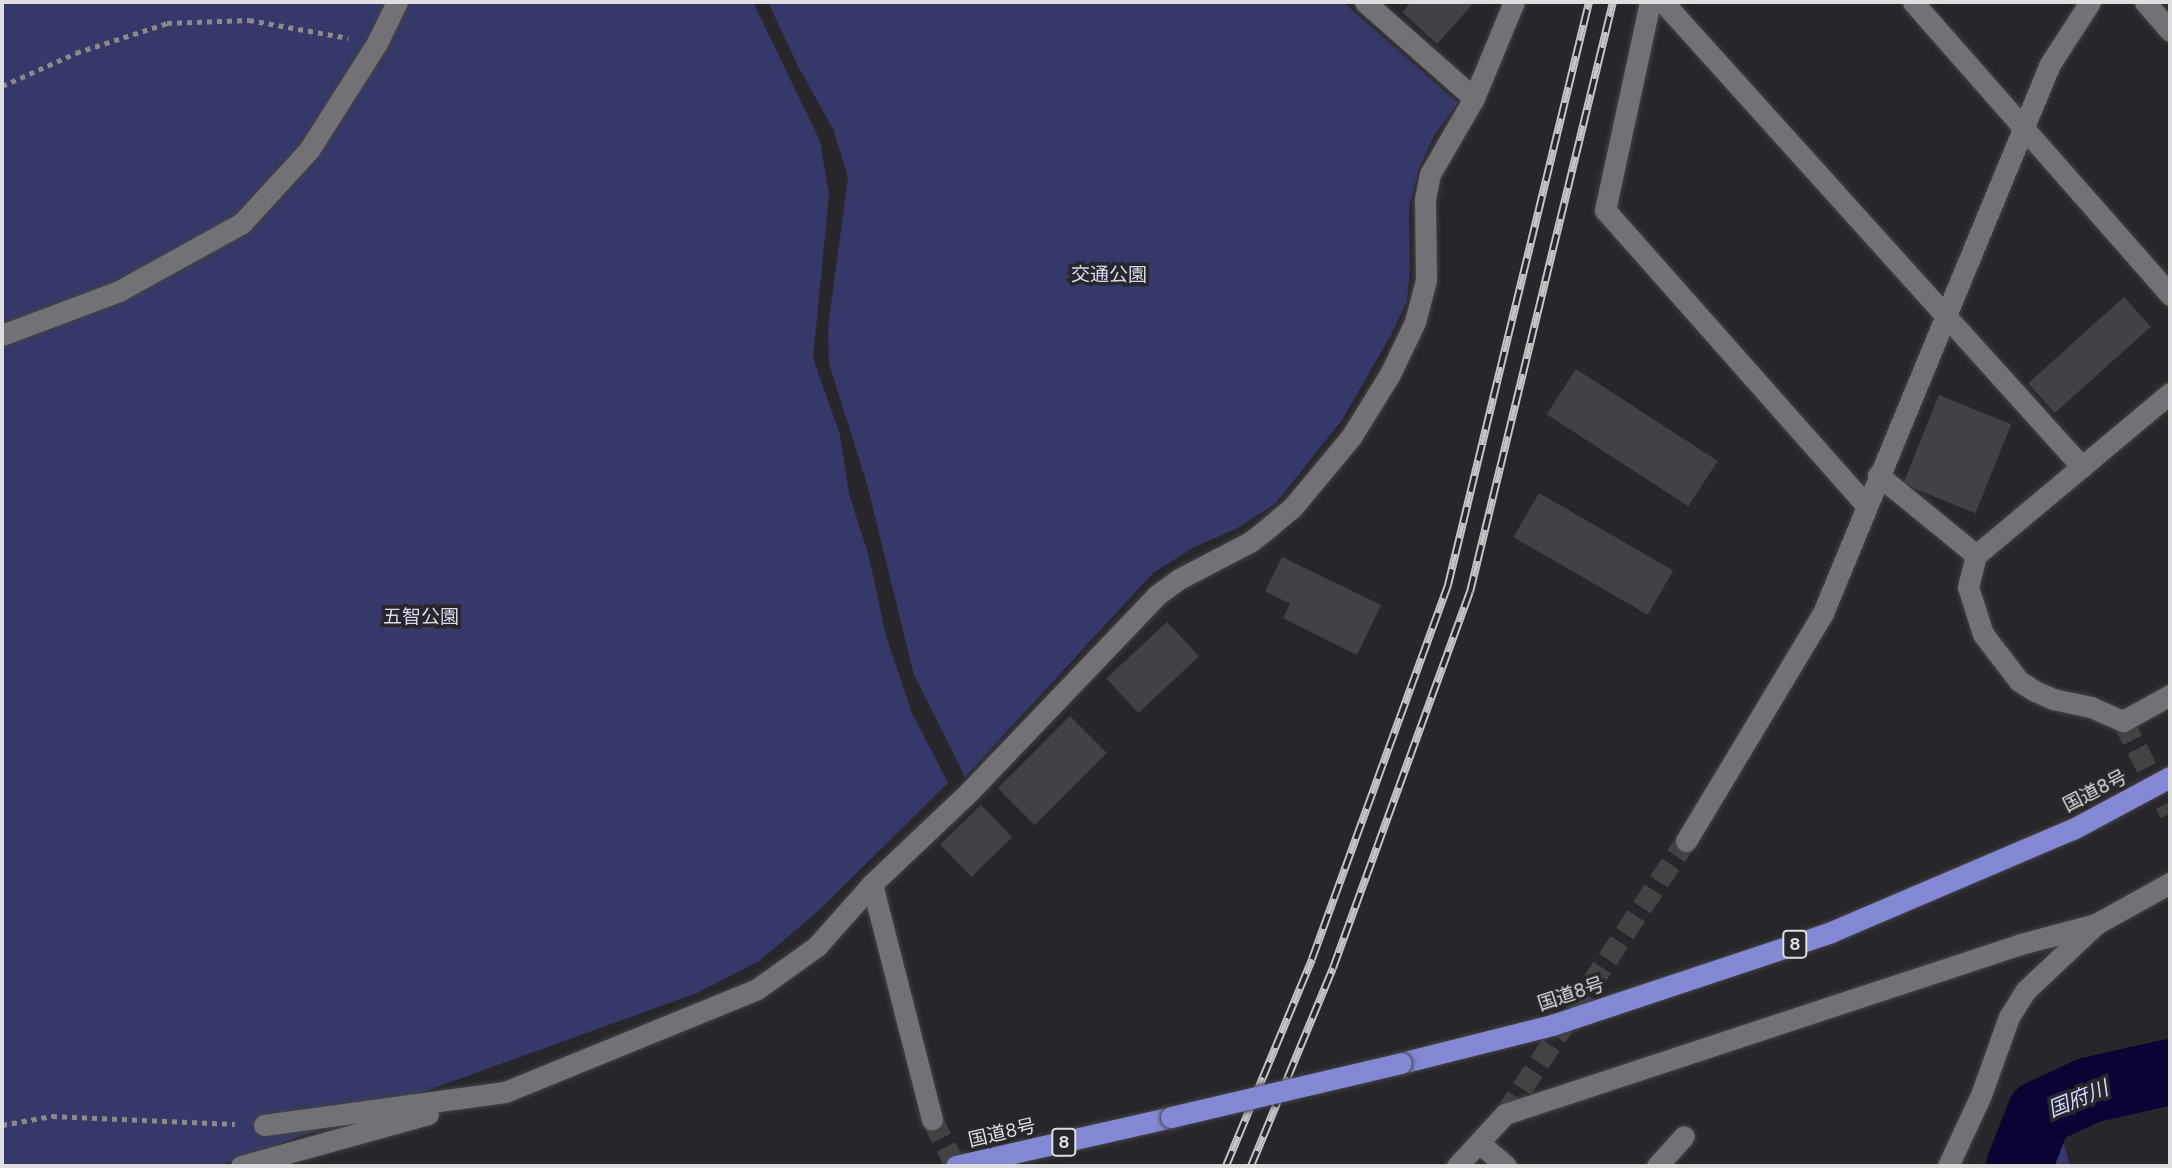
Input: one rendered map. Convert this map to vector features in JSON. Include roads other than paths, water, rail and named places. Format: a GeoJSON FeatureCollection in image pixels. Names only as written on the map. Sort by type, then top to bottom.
{"type":"FeatureCollection","features":[{"type":"Feature","properties":{"kind":"highway","name":"国道8号"},"geometry":{"type":"LineString","coordinates":[[956,1166],[1401,1063],[1552,1025],[1831,932],[2073,829],[2170,778]]}},
{"type":"Feature","properties":{"kind":"street"},"geometry":{"type":"LineString","coordinates":[[2,335],[119,291],[242,223],[309,150],[377,43],[397,2]]}},
{"type":"Feature","properties":{"kind":"street"},"geometry":{"type":"LineString","coordinates":[[1365,2],[1474,98]]}},
{"type":"Feature","properties":{"kind":"street"},"geometry":{"type":"LineString","coordinates":[[241,1166],[505,1093],[757,989],[817,946],[872,884],[969,792],[1157,595],[1179,579],[1250,542],[1269,527],[1292,508],[1351,437],[1390,374],[1415,322],[1426,280],[1425,198],[1430,174],[1474,98],[1514,2]]}},
{"type":"Feature","properties":{"kind":"street"},"geometry":{"type":"LineString","coordinates":[[1650,2],[1605,210],[1866,505]]}},
{"type":"Feature","properties":{"kind":"street"},"geometry":{"type":"LineString","coordinates":[[1663,2],[2082,467]]}},
{"type":"Feature","properties":{"kind":"street"},"geometry":{"type":"LineString","coordinates":[[1913,2],[2170,295]]}},
{"type":"Feature","properties":{"kind":"street"},"geometry":{"type":"LineString","coordinates":[[1686,841],[1823,612],[2050,64],[2090,2]]}},
{"type":"Feature","properties":{"kind":"street"},"geometry":{"type":"LineString","coordinates":[[2145,2],[2170,31]]}},
{"type":"Feature","properties":{"kind":"street"},"geometry":{"type":"LineString","coordinates":[[2170,394],[1976,555],[1968,587],[1983,634],[2019,681],[2053,699],[2091,707],[2123,721],[2170,695]]}},
{"type":"Feature","properties":{"kind":"street"},"geometry":{"type":"LineString","coordinates":[[1878,475],[1976,555]]}},
{"type":"Feature","properties":{"kind":"street"},"geometry":{"type":"LineString","coordinates":[[1948,1166],[1981,1095],[2009,1017],[2040,973],[2096,924],[2170,883]]}},
{"type":"Feature","properties":{"kind":"street"},"geometry":{"type":"LineString","coordinates":[[872,884],[932,1119]]}},
{"type":"Feature","properties":{"kind":"street"},"geometry":{"type":"LineString","coordinates":[[1457,1166],[1505,1114],[2021,944],[2096,924]]}},
{"type":"Feature","properties":{"kind":"street"},"geometry":{"type":"LineString","coordinates":[[264,1125],[505,1093]]}},
{"type":"Feature","properties":{"kind":"street"},"geometry":{"type":"LineString","coordinates":[[1657,1166],[1684,1136]]}},
{"type":"Feature","properties":{"kind":"street"},"geometry":{"type":"LineString","coordinates":[[1479,1143],[1506,1166]]}},
{"type":"Feature","properties":{"kind":"waterway","name":"国府川"},"geometry":{"type":"LineString","coordinates":[[2019,1166],[2040,1113],[2090,1090],[2170,1072]]}},
{"type":"Feature","properties":{"kind":"tunnel"},"geometry":{"type":"LineString","coordinates":[[2123,721],[2170,813]]}},
{"type":"Feature","properties":{"kind":"tunnel"},"geometry":{"type":"LineString","coordinates":[[1505,1114],[1686,841]]}},
{"type":"Feature","properties":{"kind":"tunnel"},"geometry":{"type":"LineString","coordinates":[[932,1119],[956,1166]]}},
{"type":"Feature","properties":{"kind":"railway"},"geometry":{"type":"LineString","coordinates":[[1226,1166],[1312,959],[1448,585],[1589,2]]}},
{"type":"Feature","properties":{"kind":"railway"},"geometry":{"type":"LineString","coordinates":[[1251,1166],[1333,968],[1470,592],[1613,2]]}},
{"type":"Feature","properties":{"kind":"park label","name":"交通公園"},"geometry":{"type":"Point","coordinates":[1109,275]}},
{"type":"Feature","properties":{"kind":"park label","name":"五智公園"},"geometry":{"type":"Point","coordinates":[421,617]}}]}
